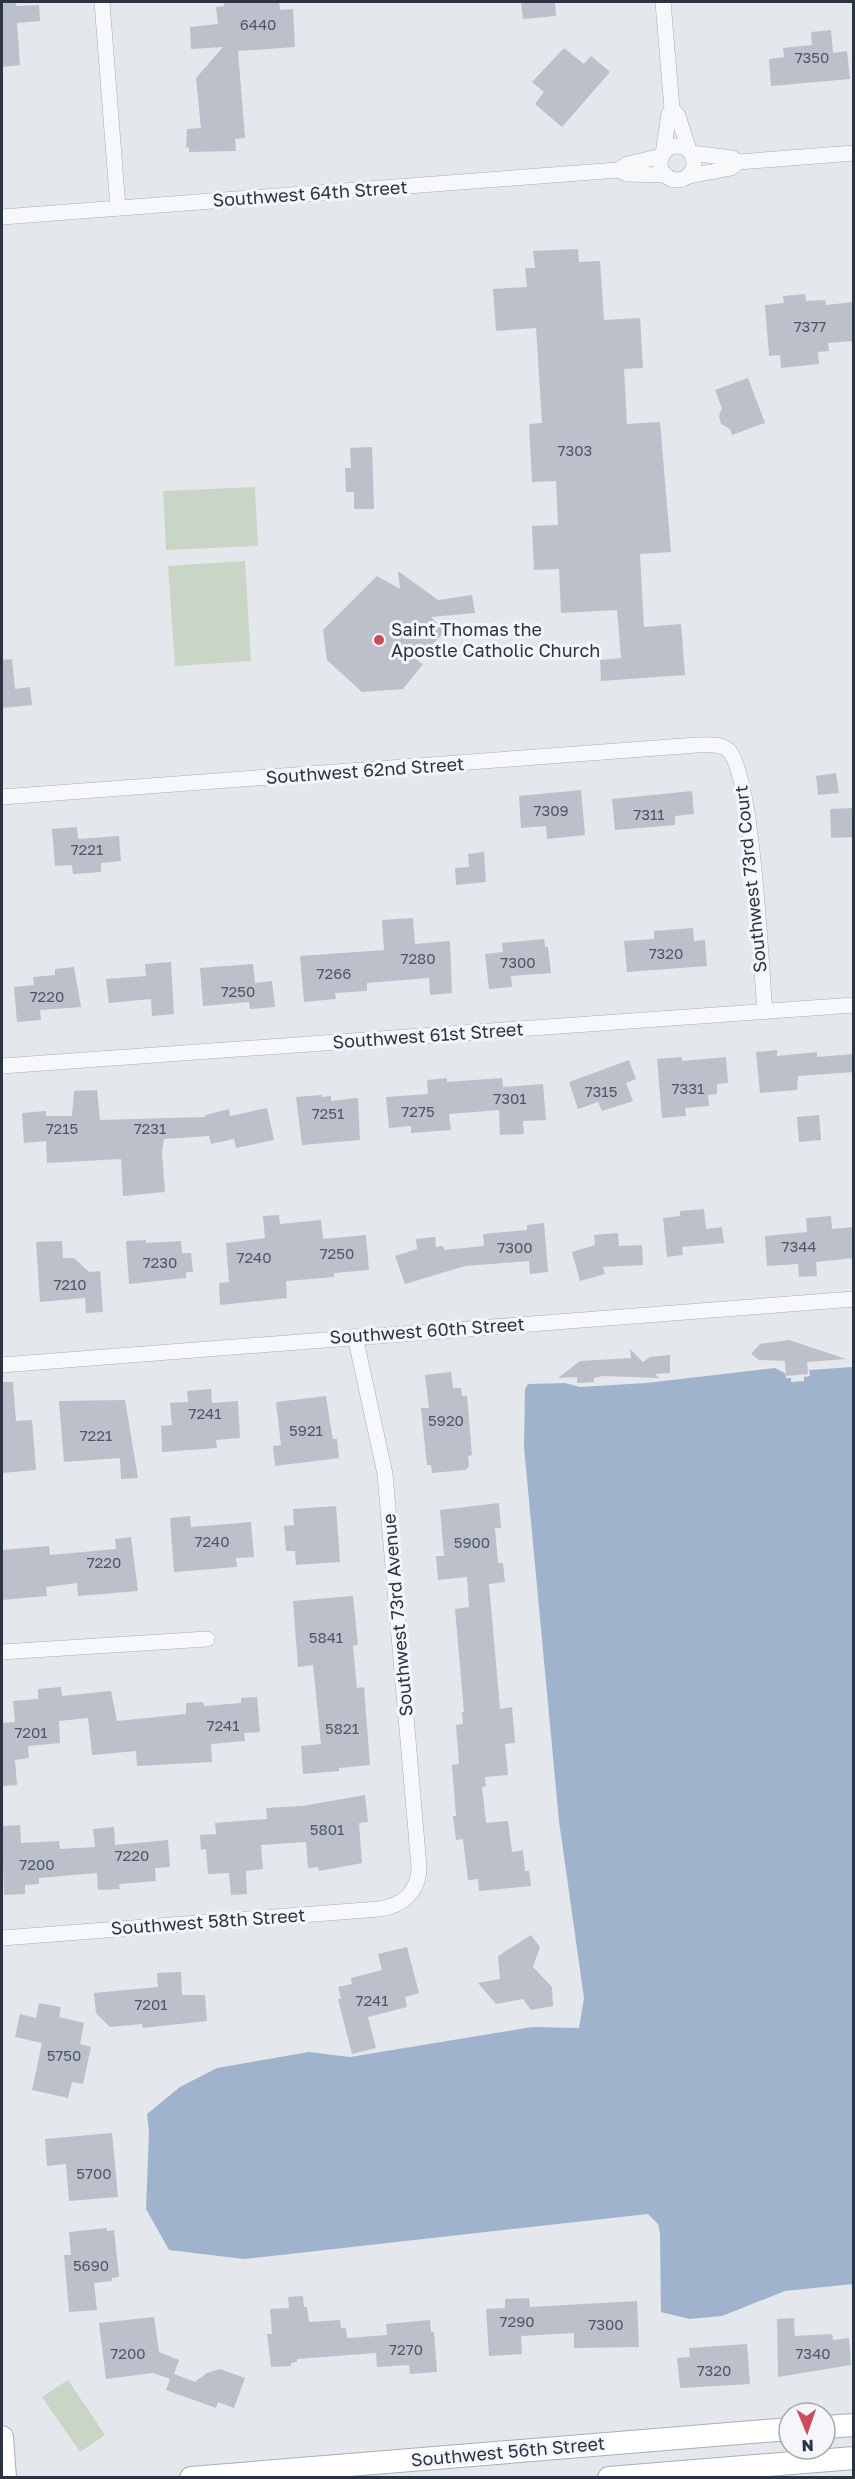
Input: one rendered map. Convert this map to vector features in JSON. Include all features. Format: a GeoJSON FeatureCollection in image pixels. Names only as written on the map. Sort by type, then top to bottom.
{"type":"FeatureCollection","features":[{"type":"Feature","properties":{"kind":"main road"},"geometry":{"type":"LineString","coordinates":[[837,2426],[854,2425]]}},
{"type":"Feature","properties":{"kind":"main road","name":"Southwest 56th Street"},"geometry":{"type":"LineString","coordinates":[[190,2478],[777,2430]]}},
{"type":"Feature","properties":{"kind":"main road"},"geometry":{"type":"LineString","coordinates":[[2,2437],[5,2478]]}},
{"type":"Feature","properties":{"kind":"main road","name":"Southwest 56th Street"},"geometry":{"type":"LineString","coordinates":[[609,2478],[854,2458]]}},
{"type":"Feature","properties":{"kind":"street"},"geometry":{"type":"LineString","coordinates":[[102,2],[118,208]]}},
{"type":"Feature","properties":{"kind":"street"},"geometry":{"type":"LineString","coordinates":[[663,2],[672,109],[669,114],[660,165],[666,175]]}},
{"type":"Feature","properties":{"kind":"street"},"geometry":{"type":"LineString","coordinates":[[672,109],[678,116],[694,163],[689,176]]}},
{"type":"Feature","properties":{"kind":"street","name":"Southwest 64th Street"},"geometry":{"type":"LineString","coordinates":[[2,217],[618,170],[628,164],[663,155],[672,147],[732,158],[738,162]]}},
{"type":"Feature","properties":{"kind":"street","name":"Southwest 64th Street"},"geometry":{"type":"LineString","coordinates":[[618,170],[627,174],[666,175],[675,180],[731,168],[738,162],[854,153]]}},
{"type":"Feature","properties":{"kind":"street","name":"Southwest 62nd Street"},"geometry":{"type":"LineString","coordinates":[[2,796],[697,745],[727,749]]}},
{"type":"Feature","properties":{"kind":"street","name":"Southwest 73rd Court"},"geometry":{"type":"LineString","coordinates":[[727,749],[736,762],[745,801],[765,1012]]}},
{"type":"Feature","properties":{"kind":"street","name":"Southwest 61st Street"},"geometry":{"type":"LineString","coordinates":[[2,1066],[854,1005]]}},
{"type":"Feature","properties":{"kind":"street","name":"Southwest 60th Street"},"geometry":{"type":"LineString","coordinates":[[2,1365],[854,1299]]}},
{"type":"Feature","properties":{"kind":"street","name":"Southwest 73rd Avenue"},"geometry":{"type":"LineString","coordinates":[[355,1336],[386,1474],[419,1867],[417,1880],[410,1894]]}},
{"type":"Feature","properties":{"kind":"street"},"geometry":{"type":"LineString","coordinates":[[2,1652],[207,1639]]}},
{"type":"Feature","properties":{"kind":"street","name":"Southwest 58th Street"},"geometry":{"type":"LineString","coordinates":[[2,1938],[379,1909],[400,1904],[410,1894]]}},
{"type":"Feature","properties":{"kind":"green space"},"geometry":{"type":"Polygon","coordinates":[[[255,487],[258,546],[166,550],[163,491],[255,487]]]}},
{"type":"Feature","properties":{"kind":"green space"},"geometry":{"type":"Polygon","coordinates":[[[245,561],[251,661],[175,666],[168,566],[245,561]]]}},
{"type":"Feature","properties":{"kind":"green space"},"geometry":{"type":"Polygon","coordinates":[[[68,2380],[105,2435],[80,2452],[42,2397],[68,2380]]]}},
{"type":"Feature","properties":{"kind":"water"},"geometry":{"type":"Polygon","coordinates":[[[853,1367],[853,2284],[785,2291],[722,2316],[689,2319],[661,2312],[660,2233],[658,2224],[648,2214],[244,2259],[169,2250],[146,2209],[149,2132],[147,2114],[180,2087],[217,2068],[309,2052],[350,2057],[532,2027],[579,2028],[584,1998],[559,1821],[524,1447],[525,1389],[528,1384],[565,1383],[580,1387],[646,1383],[775,1368],[785,1373],[786,1378],[791,1378],[791,1382],[804,1381],[804,1377],[810,1376],[809,1370],[853,1367]]]}},
{"type":"Feature","properties":{"kind":"building"},"geometry":{"type":"Polygon","coordinates":[[[2,2],[16,2],[16,6],[39,5],[40,21],[17,23],[20,65],[2,67],[2,2]]]}},
{"type":"Feature","properties":{"kind":"building"},"geometry":{"type":"Polygon","coordinates":[[[224,2],[279,2],[280,10],[293,9],[295,47],[238,51],[245,138],[235,139],[236,151],[189,152],[189,147],[186,148],[187,129],[201,128],[196,78],[223,47],[191,49],[190,27],[218,24],[216,7],[224,6],[224,2]]]}},
{"type":"Feature","properties":{"kind":"building"},"geometry":{"type":"Polygon","coordinates":[[[521,2],[555,2],[556,16],[523,19],[521,2]]]}},
{"type":"Feature","properties":{"kind":"building"},"geometry":{"type":"Polygon","coordinates":[[[831,30],[833,53],[847,51],[850,79],[771,86],[769,59],[784,57],[783,48],[812,45],[811,32],[831,30]]]}},
{"type":"Feature","properties":{"kind":"building"},"geometry":{"type":"Polygon","coordinates":[[[564,48],[584,64],[591,56],[610,72],[562,127],[535,104],[544,92],[532,82],[564,48]]]}},
{"type":"Feature","properties":{"kind":"building"},"geometry":{"type":"Polygon","coordinates":[[[578,249],[579,262],[600,261],[604,320],[640,318],[643,368],[624,369],[627,424],[660,422],[671,552],[640,554],[644,627],[681,624],[685,675],[601,681],[600,660],[621,658],[617,610],[561,613],[559,569],[534,570],[532,526],[558,525],[556,481],[532,482],[529,424],[542,423],[536,328],[496,331],[493,289],[527,287],[525,268],[535,268],[533,251],[578,249]]]}},
{"type":"Feature","properties":{"kind":"building"},"geometry":{"type":"Polygon","coordinates":[[[805,294],[806,301],[825,300],[826,305],[854,302],[854,341],[828,343],[829,351],[818,352],[819,364],[781,368],[780,355],[769,356],[765,305],[784,303],[783,296],[805,294]]]}},
{"type":"Feature","properties":{"kind":"building"},"geometry":{"type":"Polygon","coordinates":[[[748,378],[765,423],[732,435],[730,429],[721,424],[719,416],[722,408],[715,390],[748,378]]]}},
{"type":"Feature","properties":{"kind":"building"},"geometry":{"type":"Polygon","coordinates":[[[372,447],[374,509],[354,509],[354,492],[346,492],[345,468],[351,468],[350,448],[372,447]]]}},
{"type":"Feature","properties":{"kind":"building"},"geometry":{"type":"Polygon","coordinates":[[[398,571],[438,600],[472,595],[475,613],[431,617],[445,631],[418,661],[423,664],[403,689],[362,692],[327,660],[323,630],[377,576],[400,589],[398,571]]]}},
{"type":"Feature","properties":{"kind":"building"},"geometry":{"type":"Polygon","coordinates":[[[12,659],[15,689],[30,687],[32,705],[2,708],[2,660],[12,659]]]}},
{"type":"Feature","properties":{"kind":"building"},"geometry":{"type":"Polygon","coordinates":[[[836,773],[839,793],[818,795],[816,776],[836,773]]]}},
{"type":"Feature","properties":{"kind":"building"},"geometry":{"type":"Polygon","coordinates":[[[581,790],[585,835],[547,839],[546,826],[521,828],[519,796],[581,790]]]}},
{"type":"Feature","properties":{"kind":"building"},"geometry":{"type":"Polygon","coordinates":[[[692,791],[694,814],[675,816],[675,825],[615,830],[612,799],[692,791]]]}},
{"type":"Feature","properties":{"kind":"building"},"geometry":{"type":"Polygon","coordinates":[[[854,808],[854,837],[831,838],[830,809],[854,808]]]}},
{"type":"Feature","properties":{"kind":"building"},"geometry":{"type":"Polygon","coordinates":[[[77,827],[78,839],[119,836],[121,861],[101,863],[101,872],[73,874],[72,865],[55,866],[52,829],[77,827]]]}},
{"type":"Feature","properties":{"kind":"building"},"geometry":{"type":"Polygon","coordinates":[[[484,852],[486,882],[456,885],[455,868],[469,867],[468,854],[484,852]]]}},
{"type":"Feature","properties":{"kind":"building"},"geometry":{"type":"Polygon","coordinates":[[[413,918],[415,944],[450,941],[452,993],[430,995],[429,978],[367,983],[367,991],[335,993],[336,999],[304,1002],[300,956],[384,950],[382,920],[413,918]]]}},
{"type":"Feature","properties":{"kind":"building"},"geometry":{"type":"Polygon","coordinates":[[[693,928],[694,941],[705,940],[707,966],[627,972],[624,941],[654,939],[654,931],[693,928]]]}},
{"type":"Feature","properties":{"kind":"building"},"geometry":{"type":"Polygon","coordinates":[[[544,939],[545,947],[548,947],[551,973],[511,976],[512,987],[489,989],[485,954],[503,952],[502,943],[544,939]]]}},
{"type":"Feature","properties":{"kind":"building"},"geometry":{"type":"Polygon","coordinates":[[[171,962],[174,1014],[152,1016],[151,999],[109,1003],[106,979],[146,976],[145,964],[171,962]]]}},
{"type":"Feature","properties":{"kind":"building"},"geometry":{"type":"Polygon","coordinates":[[[253,964],[255,983],[272,981],[275,1007],[250,1009],[249,1002],[203,1006],[200,968],[253,964]]]}},
{"type":"Feature","properties":{"kind":"building"},"geometry":{"type":"Polygon","coordinates":[[[74,967],[81,1007],[40,1010],[41,1020],[17,1022],[14,987],[34,985],[33,977],[55,975],[55,969],[74,967]]]}},
{"type":"Feature","properties":{"kind":"building"},"geometry":{"type":"Polygon","coordinates":[[[777,1050],[777,1056],[817,1052],[817,1057],[854,1054],[854,1072],[798,1076],[797,1090],[760,1093],[756,1052],[777,1050]]]}},
{"type":"Feature","properties":{"kind":"building"},"geometry":{"type":"Polygon","coordinates":[[[682,1057],[682,1061],[726,1057],[728,1083],[717,1084],[717,1094],[708,1095],[709,1106],[685,1108],[686,1116],[662,1118],[657,1059],[682,1057]]]}},
{"type":"Feature","properties":{"kind":"building"},"geometry":{"type":"Polygon","coordinates":[[[629,1060],[636,1079],[626,1083],[633,1101],[602,1111],[598,1102],[578,1109],[569,1082],[629,1060]]]}},
{"type":"Feature","properties":{"kind":"building"},"geometry":{"type":"Polygon","coordinates":[[[447,1078],[447,1082],[502,1078],[503,1087],[543,1084],[546,1120],[523,1121],[524,1134],[500,1135],[499,1110],[449,1114],[451,1130],[411,1133],[411,1126],[389,1128],[386,1097],[428,1094],[427,1080],[447,1078]]]}},
{"type":"Feature","properties":{"kind":"building"},"geometry":{"type":"Polygon","coordinates":[[[97,1090],[100,1120],[205,1117],[205,1115],[229,1109],[230,1116],[267,1108],[274,1140],[236,1148],[234,1139],[211,1144],[209,1136],[164,1139],[162,1153],[165,1192],[123,1196],[121,1159],[47,1163],[46,1141],[24,1143],[22,1113],[46,1111],[46,1116],[72,1116],[74,1091],[97,1090]]]}},
{"type":"Feature","properties":{"kind":"building"},"geometry":{"type":"Polygon","coordinates":[[[322,1095],[322,1097],[331,1096],[331,1101],[358,1098],[360,1140],[302,1145],[296,1097],[322,1095]]]}},
{"type":"Feature","properties":{"kind":"building"},"geometry":{"type":"Polygon","coordinates":[[[819,1115],[821,1140],[799,1142],[797,1117],[819,1115]]]}},
{"type":"Feature","properties":{"kind":"building"},"geometry":{"type":"Polygon","coordinates":[[[704,1209],[706,1229],[722,1227],[724,1243],[682,1247],[683,1255],[667,1257],[663,1218],[680,1216],[680,1211],[704,1209]]]}},
{"type":"Feature","properties":{"kind":"building"},"geometry":{"type":"Polygon","coordinates":[[[279,1215],[280,1224],[321,1220],[323,1239],[366,1235],[369,1270],[334,1273],[334,1277],[286,1281],[287,1298],[220,1305],[219,1283],[229,1282],[226,1243],[265,1238],[263,1216],[279,1215]]]}},
{"type":"Feature","properties":{"kind":"building"},"geometry":{"type":"Polygon","coordinates":[[[831,1216],[832,1229],[854,1227],[854,1258],[816,1262],[817,1276],[799,1277],[798,1264],[767,1266],[765,1236],[807,1232],[806,1218],[831,1216]]]}},
{"type":"Feature","properties":{"kind":"building"},"geometry":{"type":"Polygon","coordinates":[[[544,1223],[548,1272],[530,1274],[529,1261],[465,1266],[405,1284],[395,1256],[417,1249],[416,1239],[435,1237],[436,1247],[443,1246],[444,1250],[484,1246],[483,1234],[527,1230],[527,1225],[544,1223]]]}},
{"type":"Feature","properties":{"kind":"building"},"geometry":{"type":"Polygon","coordinates":[[[618,1233],[619,1246],[642,1245],[643,1265],[603,1267],[605,1274],[580,1281],[572,1252],[595,1245],[594,1235],[618,1233]]]}},
{"type":"Feature","properties":{"kind":"building"},"geometry":{"type":"Polygon","coordinates":[[[146,1240],[146,1243],[181,1241],[182,1253],[191,1253],[193,1272],[186,1272],[186,1278],[129,1284],[126,1241],[146,1240]]]}},
{"type":"Feature","properties":{"kind":"building"},"geometry":{"type":"Polygon","coordinates":[[[62,1241],[63,1258],[74,1258],[89,1272],[100,1271],[103,1312],[86,1313],[85,1298],[40,1302],[36,1242],[62,1241]]]}},
{"type":"Feature","properties":{"kind":"building"},"geometry":{"type":"Polygon","coordinates":[[[789,1340],[846,1359],[807,1362],[808,1374],[786,1376],[785,1361],[759,1360],[751,1354],[760,1344],[789,1340]]]}},
{"type":"Feature","properties":{"kind":"building"},"geometry":{"type":"Polygon","coordinates":[[[630,1349],[643,1362],[650,1357],[670,1355],[670,1373],[655,1374],[659,1378],[603,1376],[594,1378],[594,1382],[577,1383],[577,1377],[558,1378],[580,1361],[631,1358],[630,1349]]]}},
{"type":"Feature","properties":{"kind":"building"},"geometry":{"type":"Polygon","coordinates":[[[451,1372],[453,1388],[461,1388],[462,1396],[467,1396],[472,1455],[468,1456],[469,1467],[465,1470],[432,1473],[431,1465],[427,1465],[421,1408],[429,1408],[425,1375],[451,1372]]]}},
{"type":"Feature","properties":{"kind":"building"},"geometry":{"type":"Polygon","coordinates":[[[2,1382],[13,1382],[16,1421],[32,1420],[36,1470],[2,1473],[2,1382]]]}},
{"type":"Feature","properties":{"kind":"building"},"geometry":{"type":"Polygon","coordinates":[[[211,1389],[212,1403],[238,1401],[240,1438],[216,1440],[217,1448],[162,1452],[161,1426],[172,1425],[170,1403],[188,1402],[187,1391],[211,1389]]]}},
{"type":"Feature","properties":{"kind":"building"},"geometry":{"type":"Polygon","coordinates":[[[326,1396],[333,1439],[337,1439],[339,1458],[275,1466],[273,1446],[281,1445],[276,1402],[326,1396]]]}},
{"type":"Feature","properties":{"kind":"building"},"geometry":{"type":"Polygon","coordinates":[[[125,1400],[138,1478],[121,1479],[120,1458],[64,1462],[59,1401],[125,1400]]]}},
{"type":"Feature","properties":{"kind":"building"},"geometry":{"type":"Polygon","coordinates":[[[499,1503],[501,1528],[495,1528],[498,1563],[503,1563],[505,1582],[489,1584],[500,1709],[512,1707],[515,1743],[505,1744],[508,1775],[485,1777],[486,1786],[482,1787],[486,1823],[508,1821],[512,1852],[523,1850],[525,1871],[529,1871],[531,1886],[479,1891],[478,1879],[468,1880],[463,1839],[456,1840],[453,1816],[456,1816],[452,1765],[459,1764],[456,1725],[463,1724],[462,1712],[464,1712],[455,1609],[469,1607],[467,1577],[438,1580],[436,1556],[444,1556],[440,1510],[499,1503]]]}},
{"type":"Feature","properties":{"kind":"building"},"geometry":{"type":"Polygon","coordinates":[[[336,1506],[340,1562],[296,1565],[295,1551],[286,1551],[284,1526],[294,1525],[293,1509],[336,1506]]]}},
{"type":"Feature","properties":{"kind":"building"},"geometry":{"type":"Polygon","coordinates":[[[190,1516],[191,1527],[251,1522],[254,1557],[236,1558],[237,1567],[174,1572],[170,1518],[190,1516]]]}},
{"type":"Feature","properties":{"kind":"building"},"geometry":{"type":"Polygon","coordinates":[[[131,1537],[138,1591],[78,1596],[77,1583],[46,1587],[47,1596],[2,1600],[2,1550],[49,1546],[50,1555],[116,1549],[115,1539],[131,1537]]]}},
{"type":"Feature","properties":{"kind":"building"},"geometry":{"type":"Polygon","coordinates":[[[353,1596],[358,1645],[353,1646],[357,1688],[364,1687],[370,1765],[339,1768],[339,1771],[303,1774],[301,1746],[321,1744],[313,1665],[298,1667],[293,1601],[353,1596]]]}},
{"type":"Feature","properties":{"kind":"building"},"geometry":{"type":"Polygon","coordinates":[[[61,1687],[62,1696],[111,1691],[117,1721],[186,1714],[186,1703],[203,1702],[204,1706],[241,1703],[241,1698],[257,1697],[260,1732],[244,1733],[245,1741],[211,1744],[212,1762],[137,1766],[136,1751],[92,1755],[88,1718],[59,1721],[60,1743],[28,1746],[29,1758],[15,1760],[17,1785],[2,1786],[2,1723],[15,1722],[13,1701],[38,1699],[38,1689],[61,1687]]]}},
{"type":"Feature","properties":{"kind":"building"},"geometry":{"type":"Polygon","coordinates":[[[365,1795],[368,1822],[359,1823],[362,1863],[319,1871],[318,1867],[308,1868],[306,1842],[261,1845],[263,1869],[246,1871],[247,1894],[231,1895],[229,1873],[208,1874],[206,1849],[201,1850],[200,1835],[216,1834],[215,1823],[267,1819],[266,1808],[302,1806],[365,1795]]]}},
{"type":"Feature","properties":{"kind":"building"},"geometry":{"type":"Polygon","coordinates":[[[20,1825],[21,1843],[59,1841],[60,1849],[95,1847],[93,1829],[114,1827],[115,1845],[168,1840],[170,1867],[155,1868],[156,1881],[119,1884],[120,1889],[98,1890],[97,1873],[39,1878],[39,1884],[25,1885],[25,1894],[4,1895],[2,1826],[20,1825]]]}},
{"type":"Feature","properties":{"kind":"building"},"geometry":{"type":"Polygon","coordinates":[[[531,1935],[540,1947],[533,1967],[552,1987],[553,2006],[531,2010],[523,1999],[496,2004],[478,1983],[500,1979],[498,1956],[531,1935]]]}},
{"type":"Feature","properties":{"kind":"building"},"geometry":{"type":"Polygon","coordinates":[[[407,1947],[419,1993],[405,1997],[407,2007],[368,2017],[376,2048],[352,2054],[338,1999],[341,1999],[338,1987],[352,1984],[351,1978],[382,1970],[378,1954],[407,1947]]]}},
{"type":"Feature","properties":{"kind":"building"},"geometry":{"type":"Polygon","coordinates":[[[181,1972],[182,1995],[205,1995],[207,2021],[143,2028],[142,2024],[110,2027],[96,2013],[94,1993],[158,1987],[157,1973],[181,1972]]]}},
{"type":"Feature","properties":{"kind":"building"},"geometry":{"type":"Polygon","coordinates":[[[39,2003],[61,2007],[59,2017],[84,2023],[80,2044],[91,2047],[83,2084],[72,2082],[68,2098],[32,2090],[42,2043],[15,2037],[20,2014],[36,2018],[39,2003]]]}},
{"type":"Feature","properties":{"kind":"building"},"geometry":{"type":"Polygon","coordinates":[[[112,2133],[118,2197],[69,2201],[66,2164],[47,2166],[45,2139],[112,2133]]]}},
{"type":"Feature","properties":{"kind":"building"},"geometry":{"type":"Polygon","coordinates":[[[107,2228],[107,2231],[114,2230],[119,2277],[112,2278],[112,2281],[94,2283],[97,2310],[69,2312],[64,2255],[71,2255],[69,2232],[107,2228]]]}},
{"type":"Feature","properties":{"kind":"building"},"geometry":{"type":"Polygon","coordinates":[[[303,2296],[309,2322],[340,2320],[341,2328],[346,2328],[347,2338],[387,2335],[386,2324],[430,2320],[431,2332],[434,2332],[437,2372],[410,2374],[409,2365],[377,2367],[376,2353],[297,2359],[297,2362],[291,2363],[291,2366],[271,2367],[267,2334],[272,2334],[270,2309],[289,2308],[288,2297],[303,2296]]]}},
{"type":"Feature","properties":{"kind":"building"},"geometry":{"type":"Polygon","coordinates":[[[529,2298],[530,2307],[637,2301],[639,2347],[574,2348],[574,2333],[521,2336],[522,2354],[489,2356],[486,2309],[505,2308],[505,2299],[529,2298]]]}},
{"type":"Feature","properties":{"kind":"building"},"geometry":{"type":"Polygon","coordinates":[[[154,2317],[159,2352],[179,2360],[174,2374],[195,2382],[207,2373],[220,2369],[245,2378],[234,2408],[218,2402],[216,2408],[166,2390],[170,2379],[153,2373],[106,2379],[99,2323],[154,2317]]]}},
{"type":"Feature","properties":{"kind":"building"},"geometry":{"type":"Polygon","coordinates":[[[794,2318],[795,2336],[832,2334],[833,2340],[849,2338],[851,2365],[778,2377],[777,2319],[794,2318]]]}},
{"type":"Feature","properties":{"kind":"building"},"geometry":{"type":"Polygon","coordinates":[[[747,2344],[750,2384],[680,2388],[677,2358],[690,2357],[689,2348],[747,2344]]]}},
{"type":"Feature","properties":{"kind":"place","name":"Saint Thomas the Apostle Catholic Church"},"geometry":{"type":"Point","coordinates":[379,640]}}]}
